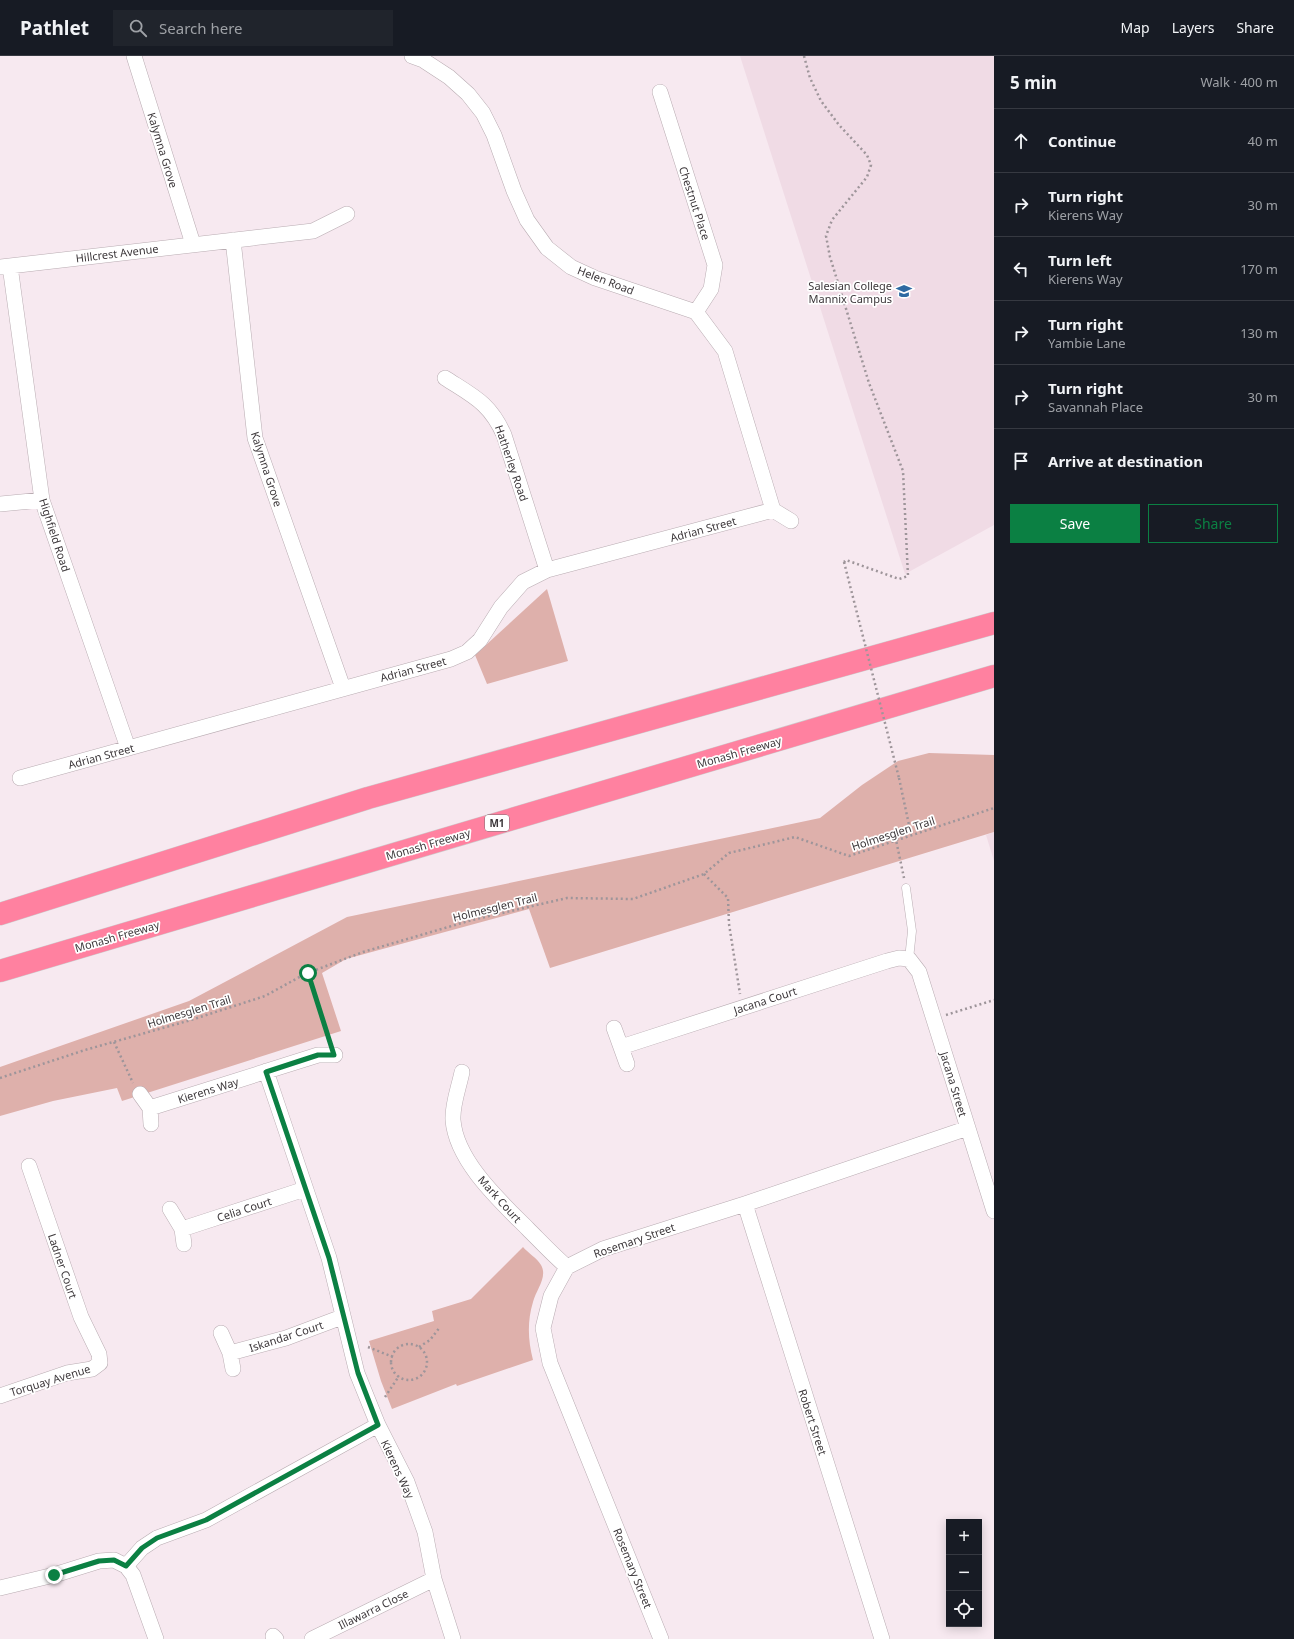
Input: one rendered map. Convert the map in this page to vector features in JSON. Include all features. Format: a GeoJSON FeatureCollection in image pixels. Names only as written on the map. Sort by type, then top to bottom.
{"type":"FeatureCollection","features":[{"type":"Feature","properties":{"kind":"highway"},"geometry":{"type":"LineString","coordinates":[[0,914],[368,798],[994,623]]}},
{"type":"Feature","properties":{"kind":"highway","name":"Monash Freeway"},"geometry":{"type":"LineString","coordinates":[[0,970],[994,676]]}},
{"type":"Feature","properties":{"kind":"street","name":"Kalymna Grove"},"geometry":{"type":"LineString","coordinates":[[134,56],[193,244]]}},
{"type":"Feature","properties":{"kind":"street","name":"Helen Road"},"geometry":{"type":"LineString","coordinates":[[412,56],[423,60],[449,77],[468,94],[483,113],[494,135],[514,191],[527,220],[547,248],[571,267],[595,278],[696,312]]}},
{"type":"Feature","properties":{"kind":"street","name":"Chestnut Place"},"geometry":{"type":"LineString","coordinates":[[660,92],[715,265],[711,289],[696,312]]}},
{"type":"Feature","properties":{"kind":"street","name":"Hillcrest Avenue"},"geometry":{"type":"LineString","coordinates":[[5,267],[313,231],[347,214]]}},
{"type":"Feature","properties":{"kind":"street","name":"Kalymna Grove"},"geometry":{"type":"LineString","coordinates":[[233,240],[255,438],[343,688]]}},
{"type":"Feature","properties":{"kind":"street","name":"Highfield Road"},"geometry":{"type":"LineString","coordinates":[[5,267],[42,500],[128,748]]}},
{"type":"Feature","properties":{"kind":"street"},"geometry":{"type":"LineString","coordinates":[[696,312],[724,351],[773,510],[791,521]]}},
{"type":"Feature","properties":{"kind":"street","name":"Hatherley Road"},"geometry":{"type":"LineString","coordinates":[[445,378],[484,403],[496,419],[504,435],[547,570]]}},
{"type":"Feature","properties":{"kind":"street"},"geometry":{"type":"LineString","coordinates":[[0,504],[42,500]]}},
{"type":"Feature","properties":{"kind":"street","name":"Adrian Street"},"geometry":{"type":"LineString","coordinates":[[20,778],[450,659],[467,652],[483,636],[501,607],[523,582],[547,570],[773,510]]}},
{"type":"Feature","properties":{"kind":"street","name":"Jacana Court"},"geometry":{"type":"LineString","coordinates":[[621,1047],[887,961],[899,958],[909,959]]}},
{"type":"Feature","properties":{"kind":"street","name":"Jacana Street"},"geometry":{"type":"LineString","coordinates":[[909,959],[919,972],[994,1211]]}},
{"type":"Feature","properties":{"kind":"street"},"geometry":{"type":"LineString","coordinates":[[614,1028],[626,1064]]}},
{"type":"Feature","properties":{"kind":"street","name":"Kierens Way"},"geometry":{"type":"LineString","coordinates":[[150,1108],[318,1055],[334,1055]]}},
{"type":"Feature","properties":{"kind":"street","name":"Kierens Way"},"geometry":{"type":"LineString","coordinates":[[266,1072],[329,1258],[342,1317],[358,1373],[378,1425],[406,1482],[426,1532],[434,1579],[453,1639]]}},
{"type":"Feature","properties":{"kind":"street","name":"Mark Court"},"geometry":{"type":"LineString","coordinates":[[462,1072],[453,1120],[462,1149],[481,1180],[491,1192],[567,1267]]}},
{"type":"Feature","properties":{"kind":"street"},"geometry":{"type":"LineString","coordinates":[[140,1094],[150,1108],[151,1124]]}},
{"type":"Feature","properties":{"kind":"street","name":"Rosemary Street"},"geometry":{"type":"LineString","coordinates":[[661,1639],[550,1363],[543,1328],[551,1296],[567,1267],[603,1249],[745,1204],[968,1128]]}},
{"type":"Feature","properties":{"kind":"street","name":"Ladner Court"},"geometry":{"type":"LineString","coordinates":[[29,1166],[81,1317],[99,1354],[100,1363]]}},
{"type":"Feature","properties":{"kind":"street","name":"Celia Court"},"geometry":{"type":"LineString","coordinates":[[182,1229],[305,1189]]}},
{"type":"Feature","properties":{"kind":"street","name":"Robert Street"},"geometry":{"type":"LineString","coordinates":[[745,1204],[882,1639]]}},
{"type":"Feature","properties":{"kind":"street"},"geometry":{"type":"LineString","coordinates":[[170,1209],[182,1229],[184,1244]]}},
{"type":"Feature","properties":{"kind":"street","name":"Iskandar Court"},"geometry":{"type":"LineString","coordinates":[[230,1353],[286,1338],[342,1317]]}},
{"type":"Feature","properties":{"kind":"street"},"geometry":{"type":"LineString","coordinates":[[221,1333],[230,1353],[233,1369]]}},
{"type":"Feature","properties":{"kind":"street","name":"Torquay Avenue"},"geometry":{"type":"LineString","coordinates":[[0,1396],[67,1373],[92,1370],[100,1363]]}},
{"type":"Feature","properties":{"kind":"street"},"geometry":{"type":"LineString","coordinates":[[126,1566],[142,1548],[157,1538],[206,1520],[378,1425]]}},
{"type":"Feature","properties":{"kind":"street"},"geometry":{"type":"LineString","coordinates":[[0,1588],[54,1575],[99,1561],[114,1560],[126,1566],[133,1575],[156,1639]]}},
{"type":"Feature","properties":{"kind":"street","name":"Illawarra Close"},"geometry":{"type":"LineString","coordinates":[[312,1639],[434,1579]]}},
{"type":"Feature","properties":{"kind":"lane"},"geometry":{"type":"LineString","coordinates":[[906,888],[906,900],[912,931],[909,959]]}},
{"type":"Feature","properties":{"kind":"path"},"geometry":{"type":"LineString","coordinates":[[804,56],[810,78],[820,101],[839,125],[867,155],[871,166],[867,177],[832,220],[826,236],[830,257],[869,383],[903,471],[908,576],[899,579],[846,560],[844,562],[899,778],[909,825],[896,840],[906,888]]}},
{"type":"Feature","properties":{"kind":"path","name":"Holmesglen Trail"},"geometry":{"type":"LineString","coordinates":[[0,1078],[265,996],[308,973],[363,952],[472,920],[567,898],[633,899],[704,874],[729,854],[796,836],[849,856],[994,808]]}},
{"type":"Feature","properties":{"kind":"path"},"geometry":{"type":"LineString","coordinates":[[704,874],[728,898],[729,924],[742,1008]]}},
{"type":"Feature","properties":{"kind":"path"},"geometry":{"type":"LineString","coordinates":[[308,973],[334,1055]]}},
{"type":"Feature","properties":{"kind":"path"},"geometry":{"type":"LineString","coordinates":[[934,1019],[994,1000]]}},
{"type":"Feature","properties":{"kind":"path"},"geometry":{"type":"LineString","coordinates":[[114,1042],[130,1080],[140,1094]]}},
{"type":"Feature","properties":{"kind":"path"},"geometry":{"type":"LineString","coordinates":[[419,1347],[430,1340],[440,1327]]}},
{"type":"Feature","properties":{"kind":"path"},"geometry":{"type":"LineString","coordinates":[[412,1344],[419,1347],[426,1354],[427,1360],[425,1371],[421,1375],[411,1380],[399,1376],[392,1367],[392,1357],[396,1350],[401,1346],[412,1344]]}},
{"type":"Feature","properties":{"kind":"path"},"geometry":{"type":"LineString","coordinates":[[368,1347],[392,1357]]}},
{"type":"Feature","properties":{"kind":"path"},"geometry":{"type":"LineString","coordinates":[[385,1397],[399,1376]]}},
{"type":"Feature","properties":{"kind":"shaded area","name":"Salesian College Mannix Campus"},"geometry":{"type":"Polygon","coordinates":[[[740,56],[994,56],[994,525],[905,574],[740,56]]]}},
{"type":"Feature","properties":{"kind":"shaded area"},"geometry":{"type":"Polygon","coordinates":[[[547,589],[568,661],[487,684],[475,655],[547,589]]]}},
{"type":"Feature","properties":{"kind":"shaded area"},"geometry":{"type":"Polygon","coordinates":[[[929,753],[994,755],[994,832],[550,968],[529,909],[346,959],[322,973],[341,1031],[122,1101],[117,1088],[53,1101],[0,1116],[0,1067],[189,1001],[347,917],[820,818],[862,785],[898,761],[929,753]]]}},
{"type":"Feature","properties":{"kind":"shaded area"},"geometry":{"type":"Polygon","coordinates":[[[994,832],[994,861],[986,835],[994,832]]]}},
{"type":"Feature","properties":{"kind":"shaded area"},"geometry":{"type":"Polygon","coordinates":[[[523,1247],[537,1260],[543,1270],[541,1284],[534,1297],[529,1324],[529,1338],[533,1360],[457,1386],[456,1384],[392,1409],[381,1381],[369,1341],[434,1321],[432,1311],[471,1299],[523,1247]]]}},
{"type":"Feature","properties":{"kind":"place","name":"Salesian College Mannix Campus"},"geometry":{"type":"Point","coordinates":[904,291]}},
{"type":"Feature","properties":{"kind":"route"},"geometry":{"type":"LineString","coordinates":[[54,1575],[99,1561],[114,1560],[126,1566],[142,1548],[157,1538],[206,1520],[378,1425],[358,1373],[342,1317],[329,1258],[266,1072],[318,1055],[334,1055],[308,973]]}}]}
